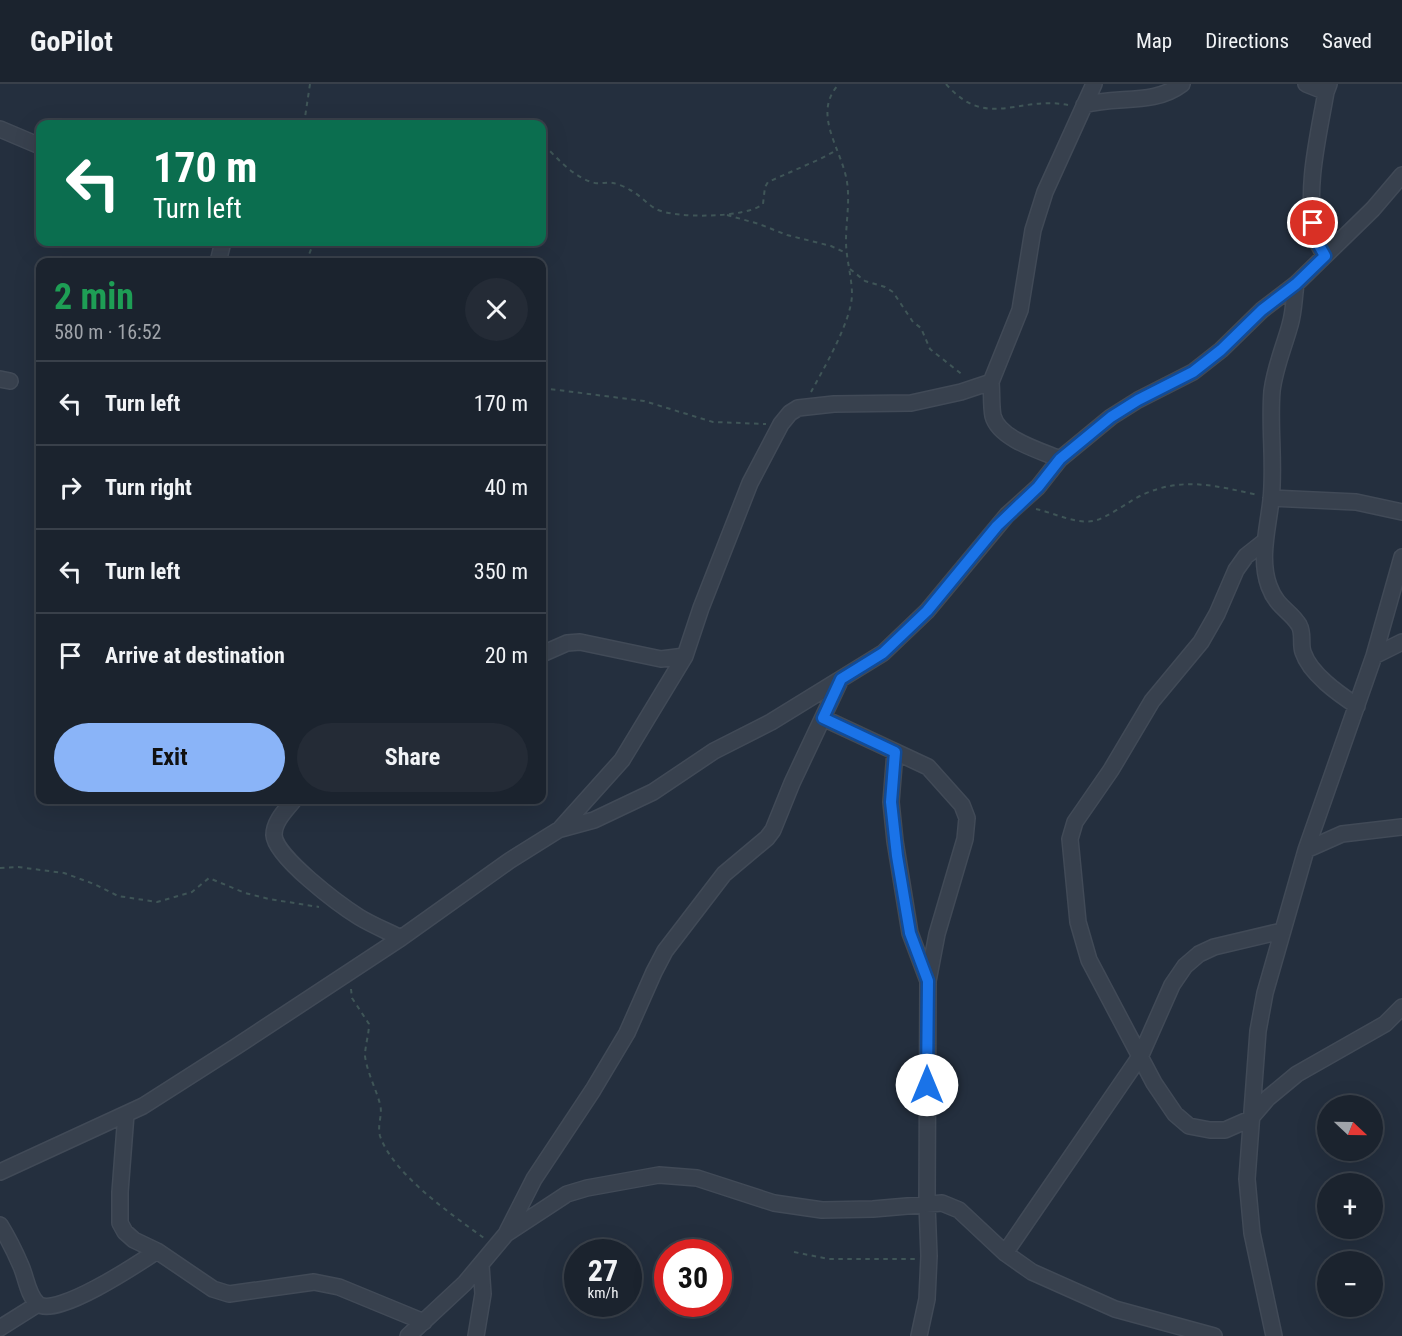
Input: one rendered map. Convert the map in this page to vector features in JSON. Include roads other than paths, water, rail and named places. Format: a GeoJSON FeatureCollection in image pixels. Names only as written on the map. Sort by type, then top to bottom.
{"type":"FeatureCollection","features":[{"type":"Feature","properties":{"kind":"street"},"geometry":{"type":"LineString","coordinates":[[1060,459],[1005,434],[993,417],[991,382],[1020,310],[1033,230],[1045,192],[1094,84]]}},
{"type":"Feature","properties":{"kind":"street"},"geometry":{"type":"LineString","coordinates":[[1084,106],[1108,100],[1151,98],[1169,92],[1182,84]]}},
{"type":"Feature","properties":{"kind":"street"},"geometry":{"type":"LineString","coordinates":[[1306,84],[1328,88],[1315,158],[1311,209],[1315,238],[1325,256]]}},
{"type":"Feature","properties":{"kind":"street"},"geometry":{"type":"LineString","coordinates":[[0,129],[36,144]]}},
{"type":"Feature","properties":{"kind":"street"},"geometry":{"type":"LineString","coordinates":[[560,829],[594,820],[653,792],[714,751],[771,722],[883,653],[927,611],[964,569],[987,537],[1038,487],[1060,459],[1111,417],[1138,400],[1193,372],[1221,350],[1262,310],[1296,284],[1325,256],[1373,209],[1402,175]]}},
{"type":"Feature","properties":{"kind":"street"},"geometry":{"type":"LineString","coordinates":[[1296,284],[1291,324],[1277,362],[1272,392],[1271,498],[1265,541],[1265,567],[1268,584],[1274,598],[1299,625],[1302,634],[1302,650],[1308,663],[1335,691],[1357,706]]}},
{"type":"Feature","properties":{"kind":"street"},"geometry":{"type":"LineString","coordinates":[[0,1172],[143,1106],[401,938],[510,861],[560,829],[622,760],[685,657],[701,608],[750,483],[780,424],[790,413],[798,408],[834,404],[911,403],[991,382]]}},
{"type":"Feature","properties":{"kind":"street"},"geometry":{"type":"LineString","coordinates":[[1271,498],[1356,502],[1402,512]]}},
{"type":"Feature","properties":{"kind":"street"},"geometry":{"type":"LineString","coordinates":[[1265,541],[1246,556],[1236,570],[1217,614],[1201,642],[1152,701],[1111,770],[1075,822],[1070,839],[1078,922],[1089,960],[1106,996],[1175,1114],[1189,1126],[1210,1130],[1225,1130],[1250,1119],[1268,1098],[1296,1074],[1385,1024],[1402,1007]]}},
{"type":"Feature","properties":{"kind":"street"},"geometry":{"type":"LineString","coordinates":[[1274,1336],[1252,1233],[1247,1179],[1258,1031],[1265,993],[1306,850],[1374,656],[1402,557]]}},
{"type":"Feature","properties":{"kind":"street"},"geometry":{"type":"LineString","coordinates":[[546,652],[567,643],[580,642],[661,659],[685,657]]}},
{"type":"Feature","properties":{"kind":"street"},"geometry":{"type":"LineString","coordinates":[[1374,656],[1402,642]]}},
{"type":"Feature","properties":{"kind":"street"},"geometry":{"type":"LineString","coordinates":[[126,1114],[120,1223],[125,1232],[134,1240],[158,1251],[213,1289],[229,1294],[314,1282],[339,1287],[414,1332],[497,1247],[534,1179],[593,1090],[627,1033],[665,951],[724,874],[773,830],[841,679]]}},
{"type":"Feature","properties":{"kind":"street"},"geometry":{"type":"LineString","coordinates":[[823,718],[928,767],[962,805],[967,818],[964,839],[937,934],[928,981],[927,1204],[929,1256],[927,1299],[919,1336]]}},
{"type":"Feature","properties":{"kind":"street"},"geometry":{"type":"LineString","coordinates":[[895,752],[891,802],[896,851],[910,933],[928,981]]}},
{"type":"Feature","properties":{"kind":"street"},"geometry":{"type":"LineString","coordinates":[[291,804],[274,832],[275,841],[280,850],[302,872],[360,918],[401,938]]}},
{"type":"Feature","properties":{"kind":"street"},"geometry":{"type":"LineString","coordinates":[[1306,850],[1342,834],[1402,827]]}},
{"type":"Feature","properties":{"kind":"street"},"geometry":{"type":"LineString","coordinates":[[1005,1252],[1141,1055],[1172,985],[1185,966],[1199,954],[1214,947],[1282,931]]}},
{"type":"Feature","properties":{"kind":"street"},"geometry":{"type":"LineString","coordinates":[[506,1234],[567,1194],[587,1188],[659,1175],[697,1178],[774,1203],[822,1210],[873,1209],[942,1203],[959,1210],[1005,1252],[1032,1272],[1115,1309],[1214,1336]]}},
{"type":"Feature","properties":{"kind":"street"},"geometry":{"type":"LineString","coordinates":[[0,1225],[21,1267],[31,1294],[38,1304],[45,1306],[76,1298],[114,1279],[158,1251]]}},
{"type":"Feature","properties":{"kind":"street"},"geometry":{"type":"LineString","coordinates":[[476,1336],[483,1294],[481,1265]]}},
{"type":"Feature","properties":{"kind":"street"},"geometry":{"type":"LineString","coordinates":[[0,1328],[38,1304]]}}]}
